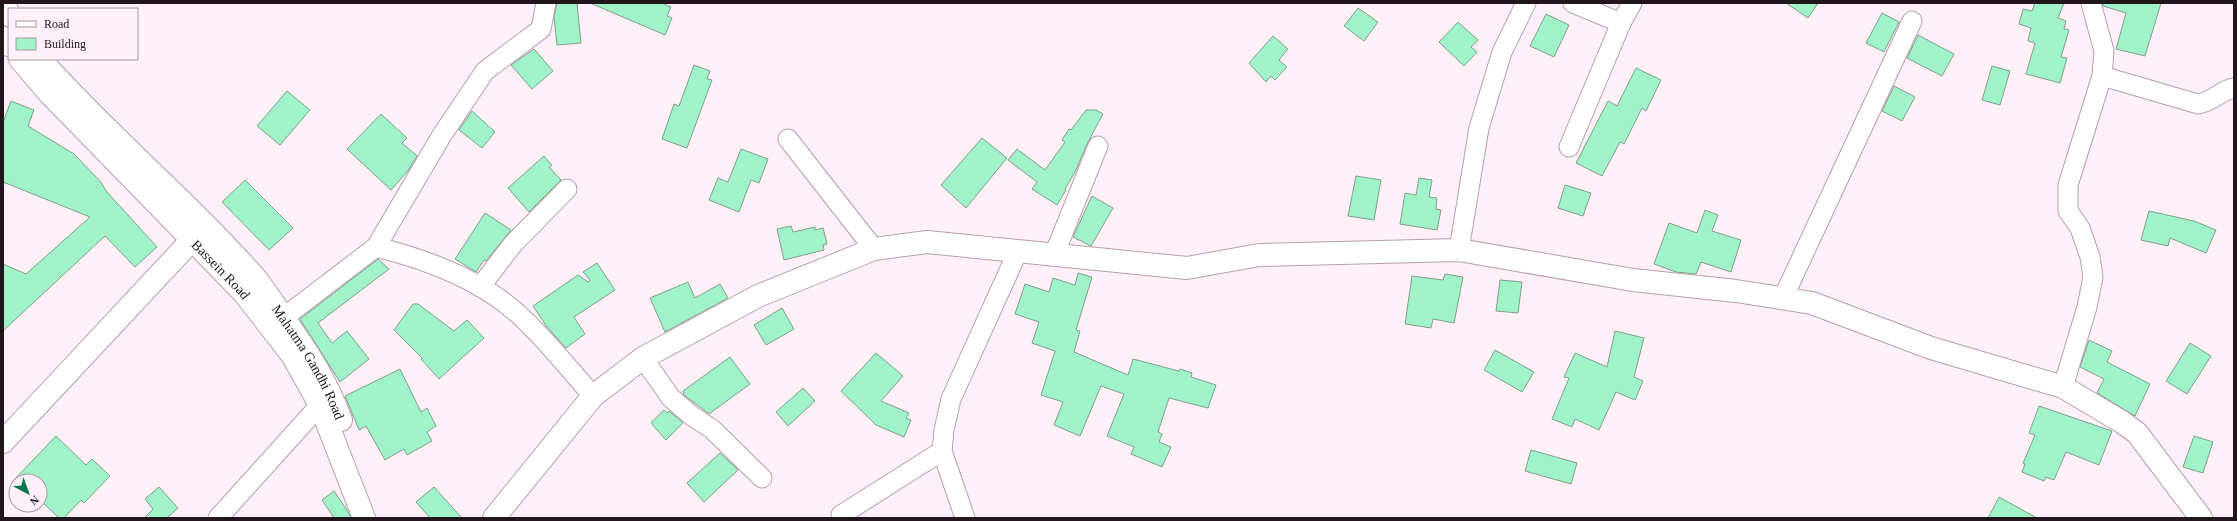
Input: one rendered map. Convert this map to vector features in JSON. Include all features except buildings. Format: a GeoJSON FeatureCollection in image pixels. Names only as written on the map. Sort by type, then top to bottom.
{"type":"FeatureCollection","features":[{"type":"Feature","properties":{"kind":"main road"},"geometry":{"type":"LineString","coordinates":[[4,3],[8,13]]}},
{"type":"Feature","properties":{"kind":"main road","name":"Bassein Road"},"geometry":{"type":"LineString","coordinates":[[21,60],[48,93],[199,232]]}},
{"type":"Feature","properties":{"kind":"main road","name":"Bassein Road"},"geometry":{"type":"LineString","coordinates":[[41,60],[199,232],[326,399],[364,518]]}},
{"type":"Feature","properties":{"kind":"main road"},"geometry":{"type":"LineString","coordinates":[[3,442],[199,232]]}},
{"type":"Feature","properties":{"kind":"main road","name":"Mahatma Gandhi Road"},"geometry":{"type":"LineString","coordinates":[[199,232],[258,282],[315,362],[326,399],[379,518]]}},
{"type":"Feature","properties":{"kind":"main road"},"geometry":{"type":"LineString","coordinates":[[494,518],[593,396],[643,358],[758,296],[874,249],[926,242],[1187,268],[1259,256],[1459,250],[1633,280],[1783,298],[1812,303],[1931,348],[2063,387],[2122,422],[2137,433],[2200,518]]}},
{"type":"Feature","properties":{"kind":"street"},"geometry":{"type":"LineString","coordinates":[[283,318],[376,247],[442,134],[485,71],[541,29],[546,3]]}},
{"type":"Feature","properties":{"kind":"street"},"geometry":{"type":"LineString","coordinates":[[1459,250],[1479,128],[1502,52],[1526,3]]}},
{"type":"Feature","properties":{"kind":"street"},"geometry":{"type":"LineString","coordinates":[[1573,3],[1621,23]]}},
{"type":"Feature","properties":{"kind":"street"},"geometry":{"type":"LineString","coordinates":[[1569,147],[1621,23],[1632,3]]}},
{"type":"Feature","properties":{"kind":"street"},"geometry":{"type":"LineString","coordinates":[[2063,387],[2087,307],[2093,277],[2090,257],[2080,228],[2068,211],[2068,185],[2102,76],[2104,51],[2091,3]]}},
{"type":"Feature","properties":{"kind":"street"},"geometry":{"type":"LineString","coordinates":[[1783,298],[1912,21]]}},
{"type":"Feature","properties":{"kind":"street"},"geometry":{"type":"LineString","coordinates":[[2102,76],[2198,104],[2207,103],[2229,89],[2234,88]]}},
{"type":"Feature","properties":{"kind":"street"},"geometry":{"type":"LineString","coordinates":[[788,139],[874,249]]}},
{"type":"Feature","properties":{"kind":"street"},"geometry":{"type":"LineString","coordinates":[[1054,255],[1098,146]]}},
{"type":"Feature","properties":{"kind":"street"},"geometry":{"type":"LineString","coordinates":[[480,287],[513,244],[567,189]]}},
{"type":"Feature","properties":{"kind":"street"},"geometry":{"type":"LineString","coordinates":[[376,247],[407,254],[468,279],[480,287],[516,313],[593,396]]}},
{"type":"Feature","properties":{"kind":"street"},"geometry":{"type":"LineString","coordinates":[[965,518],[942,451],[944,430],[951,399],[1018,251]]}},
{"type":"Feature","properties":{"kind":"street"},"geometry":{"type":"LineString","coordinates":[[643,358],[671,398],[692,416],[712,430],[762,478]]}},
{"type":"Feature","properties":{"kind":"street"},"geometry":{"type":"LineString","coordinates":[[218,518],[326,399]]}},
{"type":"Feature","properties":{"kind":"street"},"geometry":{"type":"LineString","coordinates":[[841,515],[942,451]]}}]}
